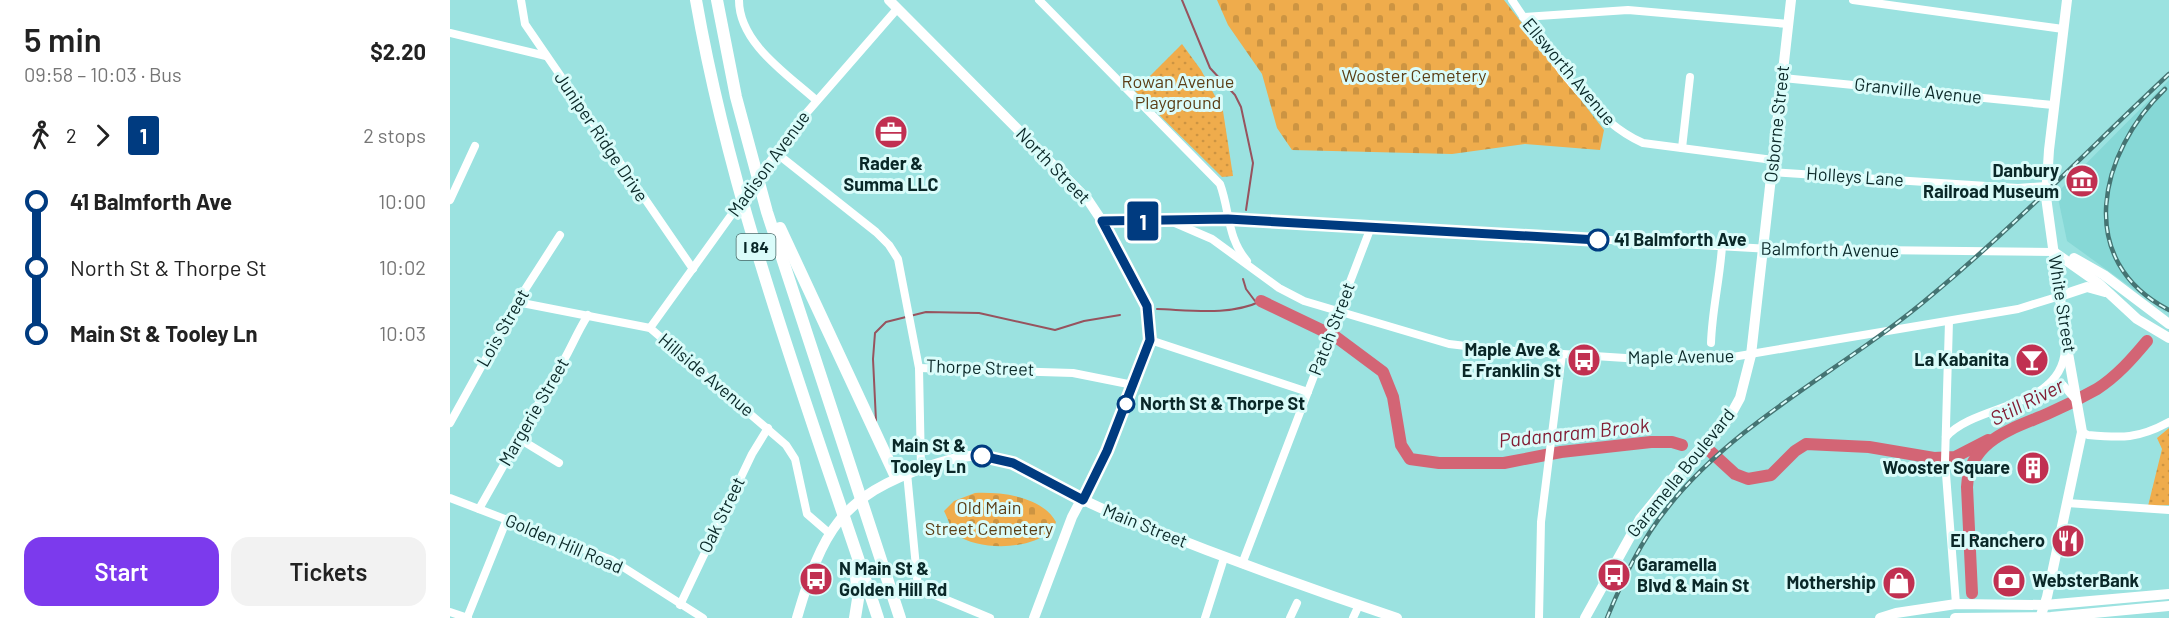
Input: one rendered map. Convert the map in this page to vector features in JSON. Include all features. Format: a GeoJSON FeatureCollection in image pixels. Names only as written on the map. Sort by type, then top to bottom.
{"type":"FeatureCollection","features":[{"type":"Feature","properties":{"kind":"highway","name":"I 84"},"geometry":{"type":"LineString","coordinates":[[696,0],[716,102],[738,190],[878,618]]}},
{"type":"Feature","properties":{"kind":"highway","name":"I 84"},"geometry":{"type":"LineString","coordinates":[[717,0],[745,133],[767,213],[900,618]]}},
{"type":"Feature","properties":{"kind":"highway"},"geometry":{"type":"LineString","coordinates":[[745,133],[788,249],[901,475]]}},
{"type":"Feature","properties":{"kind":"highway"},"geometry":{"type":"LineString","coordinates":[[851,537],[858,592],[855,618]]}},
{"type":"Feature","properties":{"kind":"main road","name":"North Street"},"geometry":{"type":"LineString","coordinates":[[889,0],[1072,183],[1102,221],[1143,297],[1150,325],[1150,340],[1107,451],[1072,517],[1034,618]]}},
{"type":"Feature","properties":{"kind":"main road","name":"Osborne Street"},"geometry":{"type":"LineString","coordinates":[[1764,249],[1791,0]]}},
{"type":"Feature","properties":{"kind":"main road","name":"White Street"},"geometry":{"type":"LineString","coordinates":[[2040,618],[2045,605],[2082,432],[2079,408],[2072,387],[2046,186],[2053,105],[2067,0]]}},
{"type":"Feature","properties":{"kind":"main road","name":"Garamella Boulevard"},"geometry":{"type":"LineString","coordinates":[[1585,618],[1640,519],[1679,471],[1729,418],[1740,398],[1751,355],[1764,249]]}},
{"type":"Feature","properties":{"kind":"main road"},"geometry":{"type":"LineString","coordinates":[[2054,252],[2083,271],[2137,319],[2169,338]]}},
{"type":"Feature","properties":{"kind":"main road"},"geometry":{"type":"LineString","coordinates":[[2054,252],[2068,256],[2104,275],[2169,324]]}},
{"type":"Feature","properties":{"kind":"main road"},"geometry":{"type":"LineString","coordinates":[[2060,296],[2087,287],[2108,292]]}},
{"type":"Feature","properties":{"kind":"main road","name":"Main Street"},"geometry":{"type":"LineString","coordinates":[[796,618],[818,553],[829,533],[871,492],[901,475],[963,456],[992,457],[1013,463],[1083,500],[1224,558],[1397,618]]}},
{"type":"Feature","properties":{"kind":"main road"},"geometry":{"type":"LineString","coordinates":[[1880,618],[1896,613],[1956,604],[2045,605],[2169,594]]}},
{"type":"Feature","properties":{"kind":"main road"},"geometry":{"type":"LineString","coordinates":[[1956,604],[1957,618],[2040,618],[2169,606]]}},
{"type":"Feature","properties":{"kind":"street","name":"Juniper Ridge Drive"},"geometry":{"type":"LineString","coordinates":[[521,0],[525,24],[693,269]]}},
{"type":"Feature","properties":{"kind":"street"},"geometry":{"type":"LineString","coordinates":[[740,0],[744,23],[759,48],[816,100]]}},
{"type":"Feature","properties":{"kind":"street"},"geometry":{"type":"LineString","coordinates":[[1039,0],[1209,170],[1220,184],[1227,201],[1228,219],[1239,252],[1257,272]]}},
{"type":"Feature","properties":{"kind":"street","name":"Ellsworth Avenue"},"geometry":{"type":"LineString","coordinates":[[1512,0],[1549,54],[1608,124],[1625,135],[1643,143],[1682,148],[1772,166]]}},
{"type":"Feature","properties":{"kind":"street"},"geometry":{"type":"LineString","coordinates":[[1853,0],[2063,29]]}},
{"type":"Feature","properties":{"kind":"street","name":"Madison Avenue"},"geometry":{"type":"LineString","coordinates":[[650,328],[774,154],[816,100],[897,9]]}},
{"type":"Feature","properties":{"kind":"street"},"geometry":{"type":"LineString","coordinates":[[1523,17],[1628,10],[1788,24]]}},
{"type":"Feature","properties":{"kind":"street"},"geometry":{"type":"LineString","coordinates":[[450,33],[546,56]]}},
{"type":"Feature","properties":{"kind":"street"},"geometry":{"type":"LineString","coordinates":[[1682,148],[1690,77]]}},
{"type":"Feature","properties":{"kind":"street","name":"Granville Avenue"},"geometry":{"type":"LineString","coordinates":[[1783,78],[2053,105]]}},
{"type":"Feature","properties":{"kind":"street"},"geometry":{"type":"LineString","coordinates":[[450,200],[475,146]]}},
{"type":"Feature","properties":{"kind":"street","name":"Thorpe Street"},"geometry":{"type":"LineString","coordinates":[[774,154],[889,245],[898,259],[919,368],[1073,373],[1133,385]]}},
{"type":"Feature","properties":{"kind":"street","name":"Holleys Lane"},"geometry":{"type":"LineString","coordinates":[[1772,166],[2019,188],[2046,186]]}},
{"type":"Feature","properties":{"kind":"street","name":"Balmforth Avenue"},"geometry":{"type":"LineString","coordinates":[[1102,221],[1228,219],[1764,249],[2054,252]]}},
{"type":"Feature","properties":{"kind":"street"},"geometry":{"type":"LineString","coordinates":[[1163,220],[1182,225],[1212,238],[1257,272]]}},
{"type":"Feature","properties":{"kind":"street","name":"Patch Street"},"geometry":{"type":"LineString","coordinates":[[1242,564],[1371,227]]}},
{"type":"Feature","properties":{"kind":"street","name":"Lois Street"},"geometry":{"type":"LineString","coordinates":[[450,423],[517,302],[560,235]]}},
{"type":"Feature","properties":{"kind":"street"},"geometry":{"type":"LineString","coordinates":[[1711,343],[1715,297],[1720,284],[1722,246]]}},
{"type":"Feature","properties":{"kind":"street","name":"Maple Avenue"},"geometry":{"type":"LineString","coordinates":[[1257,272],[1304,302],[1449,344],[1562,354],[1693,361],[1751,355],[2019,309],[2060,296]]}},
{"type":"Feature","properties":{"kind":"street","name":"Hillside Avenue"},"geometry":{"type":"LineString","coordinates":[[517,302],[650,328],[786,445],[795,459],[807,514],[829,533]]}},
{"type":"Feature","properties":{"kind":"street","name":"Margerie Street"},"geometry":{"type":"LineString","coordinates":[[479,509],[554,376],[567,358],[572,341],[588,315]]}},
{"type":"Feature","properties":{"kind":"street"},"geometry":{"type":"LineString","coordinates":[[1948,321],[1945,461],[1956,604]]}},
{"type":"Feature","properties":{"kind":"street"},"geometry":{"type":"LineString","coordinates":[[1150,340],[1308,392]]}},
{"type":"Feature","properties":{"kind":"street"},"geometry":{"type":"LineString","coordinates":[[2046,386],[2059,373],[2065,360],[2066,342]]}},
{"type":"Feature","properties":{"kind":"street"},"geometry":{"type":"LineString","coordinates":[[1539,618],[1540,551],[1548,461],[1562,354]]}},
{"type":"Feature","properties":{"kind":"street"},"geometry":{"type":"LineString","coordinates":[[919,368],[921,468]]}},
{"type":"Feature","properties":{"kind":"street"},"geometry":{"type":"LineString","coordinates":[[1946,440],[1960,427],[2046,386],[2057,384],[2072,387]]}},
{"type":"Feature","properties":{"kind":"street"},"geometry":{"type":"LineString","coordinates":[[2082,432],[2088,435],[2133,438],[2149,433],[2169,422]]}},
{"type":"Feature","properties":{"kind":"street","name":"Oak Street"},"geometry":{"type":"LineString","coordinates":[[680,604],[752,454],[768,428]]}},
{"type":"Feature","properties":{"kind":"street"},"geometry":{"type":"LineString","coordinates":[[518,438],[559,463]]}},
{"type":"Feature","properties":{"kind":"street"},"geometry":{"type":"LineString","coordinates":[[901,475],[918,588],[990,618]]}},
{"type":"Feature","properties":{"kind":"street","name":"Golden Hill Road"},"geometry":{"type":"LineString","coordinates":[[450,498],[612,560],[703,618]]}},
{"type":"Feature","properties":{"kind":"street"},"geometry":{"type":"LineString","coordinates":[[2067,503],[2169,510]]}},
{"type":"Feature","properties":{"kind":"street"},"geometry":{"type":"LineString","coordinates":[[450,612],[468,618],[507,519]]}},
{"type":"Feature","properties":{"kind":"street"},"geometry":{"type":"LineString","coordinates":[[1205,618],[1224,558]]}},
{"type":"Feature","properties":{"kind":"street"},"geometry":{"type":"LineString","coordinates":[[1290,618],[1296,603]]}},
{"type":"Feature","properties":{"kind":"street"},"geometry":{"type":"LineString","coordinates":[[1353,618],[1359,605]]}},
{"type":"Feature","properties":{"kind":"shaded area"},"geometry":{"type":"Polygon","coordinates":[[[2169,80],[2169,309],[2165,312],[2067,241],[2057,193],[2169,80]]]}},
{"type":"Feature","properties":{"kind":"green space","name":"Wooster Cemetery"},"geometry":{"type":"Polygon","coordinates":[[[1217,0],[1504,0],[1604,130],[1600,150],[1525,144],[1452,154],[1292,150],[1277,128],[1262,74],[1228,25],[1217,0]]]}},
{"type":"Feature","properties":{"kind":"green space","name":"Rowan Avenue Playground"},"geometry":{"type":"Polygon","coordinates":[[[1182,44],[1201,70],[1223,111],[1233,176],[1222,177],[1135,91],[1182,44]]]}},
{"type":"Feature","properties":{"kind":"green space"},"geometry":{"type":"Polygon","coordinates":[[[2169,428],[2169,505],[2148,506],[2162,449],[2157,438],[2169,428]]]}},
{"type":"Feature","properties":{"kind":"green space","name":"Old Main Street Cemetery"},"geometry":{"type":"Polygon","coordinates":[[[975,493],[997,493],[1020,497],[1041,506],[1056,522],[1049,532],[1039,539],[1011,546],[995,546],[967,541],[955,533],[944,511],[954,501],[975,493]]]}},
{"type":"Feature","properties":{"kind":"waterway","name":"Padanaram Brook"},"geometry":{"type":"LineString","coordinates":[[1182,0],[1210,68],[1235,95],[1241,107],[1253,163],[1246,210]]}},
{"type":"Feature","properties":{"kind":"waterway","name":"Padanaram Brook"},"geometry":{"type":"LineString","coordinates":[[1243,279],[1246,289],[1255,301],[1260,301]]}},
{"type":"Feature","properties":{"kind":"waterway"},"geometry":{"type":"LineString","coordinates":[[1157,309],[1224,310],[1237,309],[1261,301]]}},
{"type":"Feature","properties":{"kind":"waterway","name":"Padanaram Brook"},"geometry":{"type":"LineString","coordinates":[[1261,301],[1336,337],[1383,372],[1393,397],[1401,445],[1410,459],[1439,463],[1504,463],[1561,452],[1651,442],[1672,442],[1682,445]]}},
{"type":"Feature","properties":{"kind":"waterway"},"geometry":{"type":"LineString","coordinates":[[876,421],[873,359],[875,333],[886,322],[926,312],[979,313],[1055,330],[1084,321],[1120,315]]}},
{"type":"Feature","properties":{"kind":"waterway","name":"Still River"},"geometry":{"type":"LineString","coordinates":[[1972,593],[1967,487],[1975,458],[1984,447],[2007,431],[2097,389],[2124,367],[2147,341]]}},
{"type":"Feature","properties":{"kind":"waterway","name":"Padanaram Brook"},"geometry":{"type":"LineString","coordinates":[[1711,452],[1735,474],[1748,479],[1771,475],[1795,451],[1806,444],[1869,447],[1934,458],[1955,457],[1988,440]]}},
{"type":"Feature","properties":{"kind":"railway"},"geometry":{"type":"LineString","coordinates":[[1607,618],[1626,574],[1649,533],[1668,507],[1696,476],[1760,420],[1900,321],[1964,268],[2169,74]]}},
{"type":"Feature","properties":{"kind":"railway"},"geometry":{"type":"LineString","coordinates":[[2165,89],[2142,115],[2124,143],[2112,174],[2106,205],[2108,235],[2119,264],[2139,289],[2169,310]]}},
{"type":"Feature","properties":{"kind":"bus line","name":"1"},"geometry":{"type":"LineString","coordinates":[[982,456],[1013,463],[1083,500],[1096,476],[1150,340],[1147,306],[1102,221],[1228,219],[1598,240]]}},
{"type":"Feature","properties":{"kind":"place","name":"Rader & Summa LLC"},"geometry":{"type":"Point","coordinates":[891,132]}},
{"type":"Feature","properties":{"kind":"place","name":"Danbury Railroad Museum"},"geometry":{"type":"Point","coordinates":[2082,181]}},
{"type":"Feature","properties":{"kind":"place","name":"41 Balmforth Ave"},"geometry":{"type":"Point","coordinates":[1598,240]}},
{"type":"Feature","properties":{"kind":"place","name":"Maple Ave & E Franklin St"},"geometry":{"type":"Point","coordinates":[1584,360]}},
{"type":"Feature","properties":{"kind":"place","name":"La Kabanita"},"geometry":{"type":"Point","coordinates":[2032,360]}},
{"type":"Feature","properties":{"kind":"place","name":"North St & Thorpe St"},"geometry":{"type":"Point","coordinates":[1126,404]}},
{"type":"Feature","properties":{"kind":"place","name":"Main St & Tooley Ln"},"geometry":{"type":"Point","coordinates":[982,456]}},
{"type":"Feature","properties":{"kind":"place","name":"Wooster Square"},"geometry":{"type":"Point","coordinates":[2033,468]}},
{"type":"Feature","properties":{"kind":"place","name":"El Ranchero"},"geometry":{"type":"Point","coordinates":[2068,541]}},
{"type":"Feature","properties":{"kind":"place","name":"Garamella Blvd & Main St"},"geometry":{"type":"Point","coordinates":[1614,575]}},
{"type":"Feature","properties":{"kind":"place","name":"N Main St & Golden Hill Rd"},"geometry":{"type":"Point","coordinates":[816,579]}},
{"type":"Feature","properties":{"kind":"place","name":"WebsterBank"},"geometry":{"type":"Point","coordinates":[2009,581]}},
{"type":"Feature","properties":{"kind":"place","name":"Mothership"},"geometry":{"type":"Point","coordinates":[1899,583]}}]}
